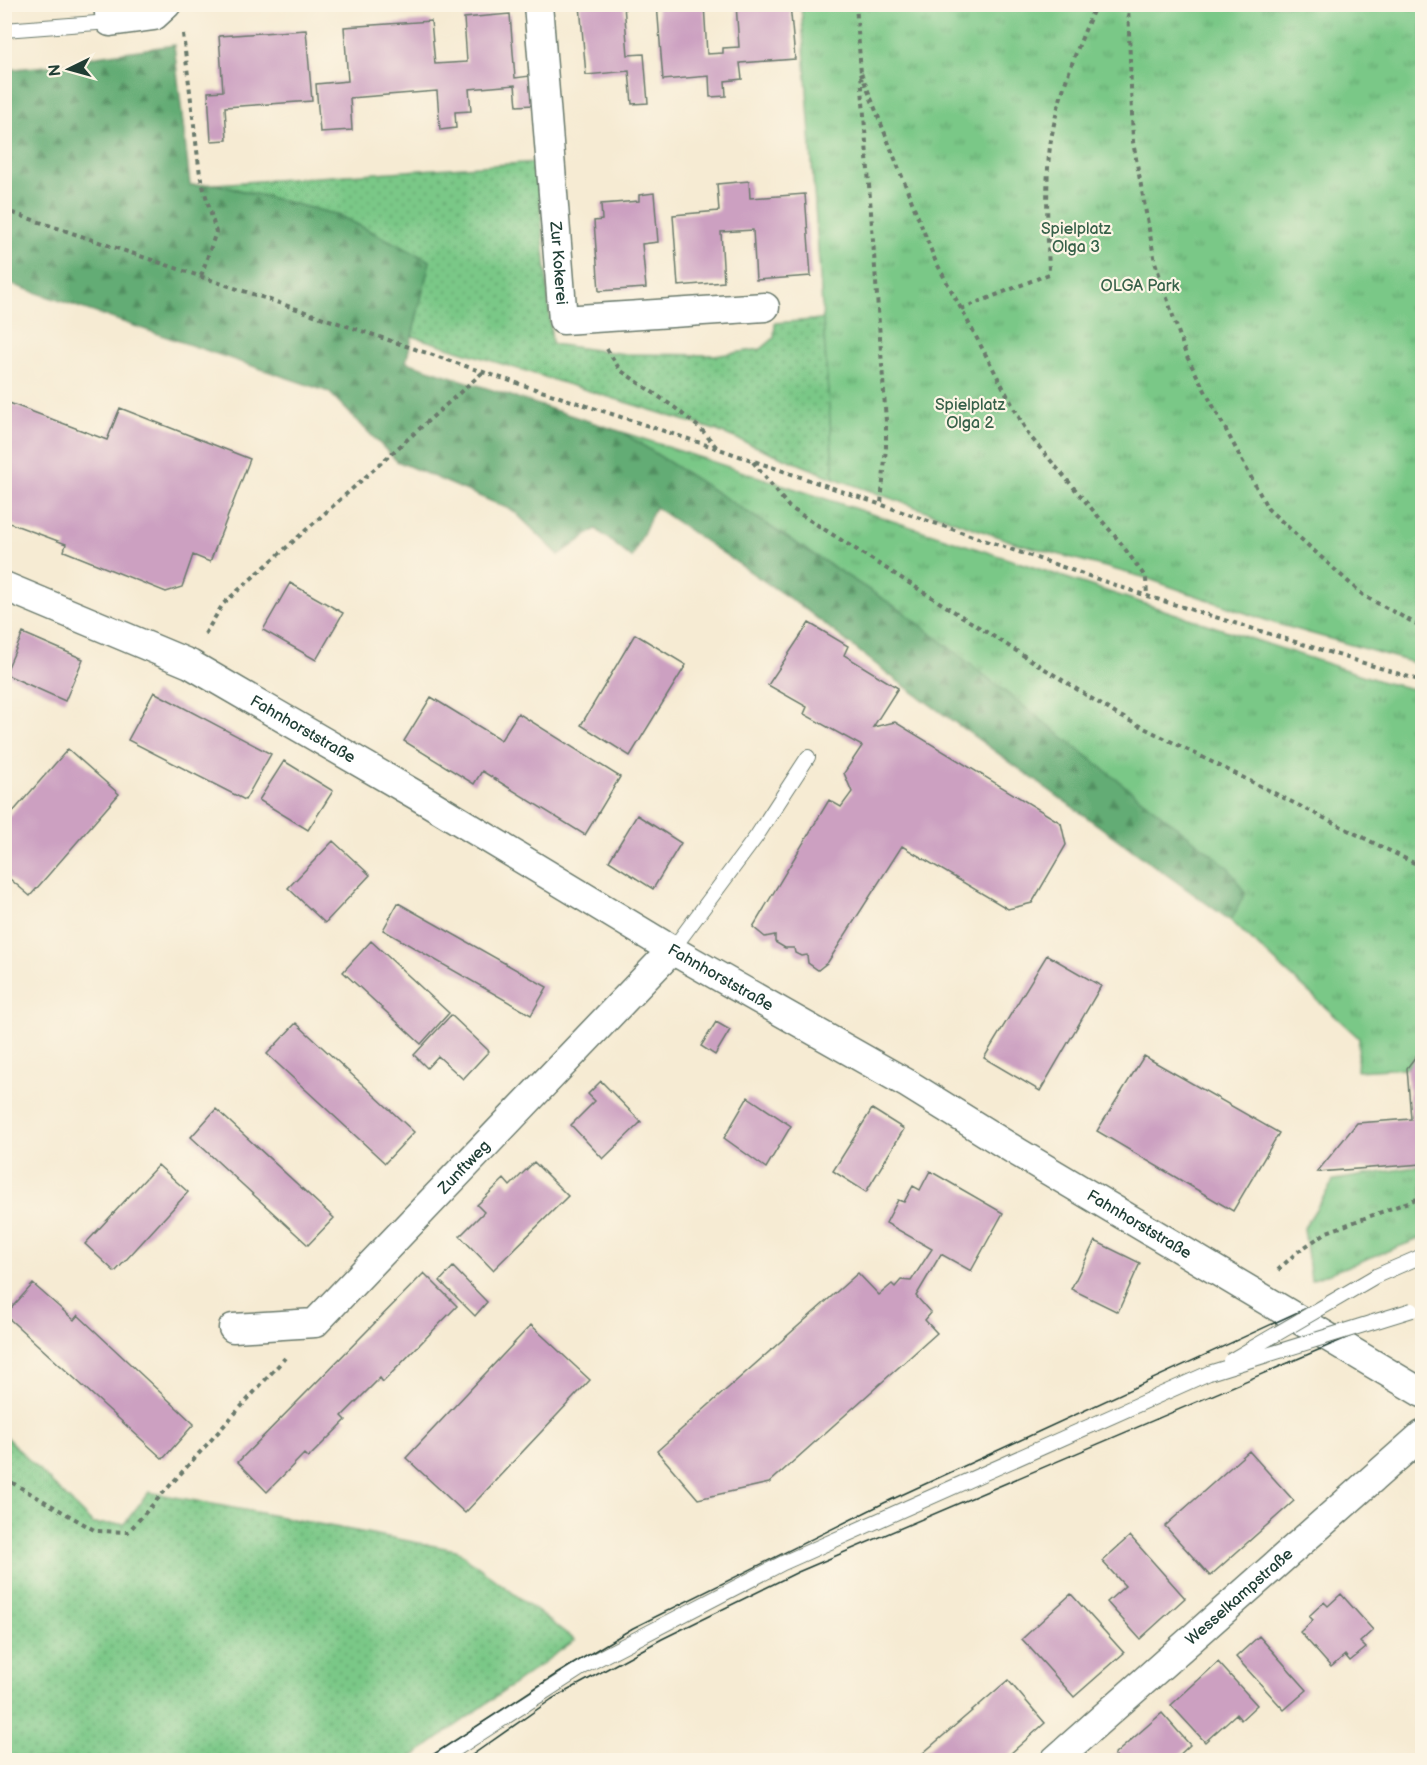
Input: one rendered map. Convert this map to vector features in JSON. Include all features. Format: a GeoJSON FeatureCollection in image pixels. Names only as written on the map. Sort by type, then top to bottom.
{"type":"FeatureCollection","features":[{"type":"Feature","properties":{"kind":"street","name":"Zur Kokerei"},"geometry":{"type":"LineString","coordinates":[[538,4],[563,320],[765,307]]}},
{"type":"Feature","properties":{"kind":"street"},"geometry":{"type":"LineString","coordinates":[[109,13],[174,15]]}},
{"type":"Feature","properties":{"kind":"street","name":"Fahnhorststraße"},"geometry":{"type":"LineString","coordinates":[[4,586],[190,664],[428,802],[672,950],[908,1084],[1019,1153],[1422,1393]]}},
{"type":"Feature","properties":{"kind":"street","name":"Zunftweg"},"geometry":{"type":"LineString","coordinates":[[315,1323],[672,950]]}},
{"type":"Feature","properties":{"kind":"street"},"geometry":{"type":"LineString","coordinates":[[233,1328],[315,1323]]}},
{"type":"Feature","properties":{"kind":"street","name":"Wesselkampstraße"},"geometry":{"type":"LineString","coordinates":[[1056,1761],[1422,1435]]}},
{"type":"Feature","properties":{"kind":"lane"},"geometry":{"type":"LineString","coordinates":[[4,30],[109,13]]}},
{"type":"Feature","properties":{"kind":"lane"},"geometry":{"type":"LineString","coordinates":[[672,950],[756,837],[808,757]]}},
{"type":"Feature","properties":{"kind":"lane"},"geometry":{"type":"LineString","coordinates":[[439,1761],[586,1665],[783,1563],[1209,1373],[1376,1276],[1422,1256]]}},
{"type":"Feature","properties":{"kind":"lane"},"geometry":{"type":"LineString","coordinates":[[1209,1373],[1417,1307]]}},
{"type":"Feature","properties":{"kind":"path"},"geometry":{"type":"LineString","coordinates":[[856,4],[886,422],[886,447],[880,504]]}},
{"type":"Feature","properties":{"kind":"path"},"geometry":{"type":"LineString","coordinates":[[961,309],[1049,274],[1048,188],[1050,155],[1058,108],[1075,53],[1096,4]]}},
{"type":"Feature","properties":{"kind":"path"},"geometry":{"type":"LineString","coordinates":[[1128,4],[1133,142],[1155,262],[1185,355],[1268,509],[1364,596],[1422,627]]}},
{"type":"Feature","properties":{"kind":"path"},"geometry":{"type":"LineString","coordinates":[[174,15],[186,45],[200,175],[216,232],[201,276]]}},
{"type":"Feature","properties":{"kind":"path"},"geometry":{"type":"LineString","coordinates":[[861,73],[935,260],[1028,435],[1120,542],[1146,578],[1147,596]]}},
{"type":"Feature","properties":{"kind":"path"},"geometry":{"type":"LineString","coordinates":[[4,210],[719,449],[1147,596],[1422,681]]}},
{"type":"Feature","properties":{"kind":"path"},"geometry":{"type":"LineString","coordinates":[[588,320],[620,370],[674,407],[719,449]]}},
{"type":"Feature","properties":{"kind":"path"},"geometry":{"type":"LineString","coordinates":[[190,664],[223,604],[483,372]]}},
{"type":"Feature","properties":{"kind":"path"},"geometry":{"type":"LineString","coordinates":[[752,462],[789,507],[1116,714],[1422,867]]}},
{"type":"Feature","properties":{"kind":"path"},"geometry":{"type":"LineString","coordinates":[[1258,1296],[1278,1269],[1327,1232],[1422,1197]]}},
{"type":"Feature","properties":{"kind":"path"},"geometry":{"type":"LineString","coordinates":[[4,1478],[96,1531],[128,1532],[315,1323]]}},
{"type":"Feature","properties":{"kind":"green space","name":"OLGA Park"},"geometry":{"type":"Polygon","coordinates":[[[801,5],[1422,5],[1422,665],[1274,623],[1146,578],[1013,542],[834,478],[801,5]]]}},
{"type":"Feature","properties":{"kind":"green space"},"geometry":{"type":"Polygon","coordinates":[[[174,45],[190,185],[215,184],[338,215],[430,261],[406,362],[622,432],[904,612],[1228,867],[1245,893],[1231,921],[896,680],[805,609],[655,507],[632,558],[596,529],[559,555],[514,511],[397,461],[329,392],[5,282],[5,70],[68,64],[97,56],[174,45]]]}},
{"type":"Feature","properties":{"kind":"green space"},"geometry":{"type":"Polygon","coordinates":[[[537,162],[552,344],[625,354],[720,355],[761,349],[774,338],[775,323],[824,319],[834,478],[715,430],[412,336],[430,261],[338,215],[215,184],[537,162]]]}},
{"type":"Feature","properties":{"kind":"green space"},"geometry":{"type":"Polygon","coordinates":[[[622,432],[1383,682],[1422,691],[1422,1048],[1407,1068],[1357,1071],[1359,1038],[1231,921],[1245,893],[1228,867],[904,612],[622,432]]]}},
{"type":"Feature","properties":{"kind":"green space"},"geometry":{"type":"Polygon","coordinates":[[[1422,1166],[1422,1238],[1311,1280],[1304,1228],[1334,1180],[1422,1166]]]}},
{"type":"Feature","properties":{"kind":"green space"},"geometry":{"type":"Polygon","coordinates":[[[5,1436],[93,1524],[124,1524],[149,1492],[456,1550],[575,1640],[408,1760],[5,1760],[5,1436]]]}},
{"type":"Feature","properties":{"kind":"building"},"geometry":{"type":"Polygon","coordinates":[[[657,4],[704,4],[707,54],[723,53],[723,48],[739,47],[736,4],[790,4],[795,59],[740,63],[742,79],[725,81],[726,96],[710,97],[709,76],[663,80],[657,4]]]}},
{"type":"Feature","properties":{"kind":"building"},"geometry":{"type":"Polygon","coordinates":[[[580,5],[624,5],[628,55],[644,54],[648,103],[632,104],[629,71],[586,75],[580,5]]]}},
{"type":"Feature","properties":{"kind":"building"},"geometry":{"type":"Polygon","coordinates":[[[510,14],[515,78],[530,76],[533,105],[517,106],[515,85],[469,89],[471,111],[455,112],[456,128],[440,130],[437,91],[350,98],[352,130],[320,132],[316,84],[348,81],[344,27],[431,21],[435,64],[467,62],[464,18],[510,14]]]}},
{"type":"Feature","properties":{"kind":"building"},"geometry":{"type":"Polygon","coordinates":[[[306,30],[312,101],[225,107],[227,140],[211,141],[208,92],[223,91],[219,36],[306,30]]]}},
{"type":"Feature","properties":{"kind":"building"},"geometry":{"type":"Polygon","coordinates":[[[749,181],[750,198],[805,194],[811,276],[756,280],[753,230],[721,232],[724,282],[678,286],[673,215],[719,211],[717,184],[749,181]]]}},
{"type":"Feature","properties":{"kind":"building"},"geometry":{"type":"Polygon","coordinates":[[[654,193],[658,242],[642,244],[646,288],[599,291],[594,221],[602,220],[601,204],[639,201],[639,195],[654,193]]]}},
{"type":"Feature","properties":{"kind":"building"},"geometry":{"type":"Polygon","coordinates":[[[4,401],[107,440],[120,408],[250,459],[210,562],[193,555],[182,587],[166,592],[64,551],[66,544],[4,521],[4,401]]]}},
{"type":"Feature","properties":{"kind":"building"},"geometry":{"type":"Polygon","coordinates":[[[290,583],[343,613],[316,660],[263,630],[290,583]]]}},
{"type":"Feature","properties":{"kind":"building"},"geometry":{"type":"Polygon","coordinates":[[[809,623],[848,646],[844,655],[898,688],[873,727],[895,722],[1061,823],[1066,845],[1032,903],[1008,909],[902,846],[828,962],[818,970],[808,963],[807,955],[801,956],[795,953],[794,948],[785,948],[775,942],[775,935],[765,937],[753,927],[829,800],[841,807],[852,792],[844,773],[862,746],[804,714],[807,707],[768,685],[809,623]]]}},
{"type":"Feature","properties":{"kind":"building"},"geometry":{"type":"Polygon","coordinates":[[[23,633],[83,659],[65,701],[5,674],[23,633]]]}},
{"type":"Feature","properties":{"kind":"building"},"geometry":{"type":"Polygon","coordinates":[[[635,634],[686,665],[630,756],[581,725],[635,634]]]}},
{"type":"Feature","properties":{"kind":"building"},"geometry":{"type":"Polygon","coordinates":[[[154,692],[271,754],[245,800],[128,740],[154,692]]]}},
{"type":"Feature","properties":{"kind":"building"},"geometry":{"type":"Polygon","coordinates":[[[431,697],[501,740],[518,713],[620,777],[585,835],[482,771],[474,784],[404,741],[431,697]]]}},
{"type":"Feature","properties":{"kind":"building"},"geometry":{"type":"Polygon","coordinates":[[[68,749],[119,794],[30,896],[4,874],[4,822],[68,749]]]}},
{"type":"Feature","properties":{"kind":"building"},"geometry":{"type":"Polygon","coordinates":[[[284,761],[333,791],[308,830],[259,800],[284,761]]]}},
{"type":"Feature","properties":{"kind":"building"},"geometry":{"type":"Polygon","coordinates":[[[637,815],[681,843],[653,889],[609,861],[637,815]]]}},
{"type":"Feature","properties":{"kind":"building"},"geometry":{"type":"Polygon","coordinates":[[[333,841],[370,875],[325,923],[288,888],[333,841]]]}},
{"type":"Feature","properties":{"kind":"building"},"geometry":{"type":"Polygon","coordinates":[[[398,903],[547,987],[531,1015],[383,930],[398,903]]]}},
{"type":"Feature","properties":{"kind":"building"},"geometry":{"type":"Polygon","coordinates":[[[371,941],[449,1013],[421,1044],[343,972],[371,941]]]}},
{"type":"Feature","properties":{"kind":"building"},"geometry":{"type":"Polygon","coordinates":[[[1047,955],[1101,986],[1040,1091],[984,1058],[1047,955]]]}},
{"type":"Feature","properties":{"kind":"building"},"geometry":{"type":"Polygon","coordinates":[[[451,1015],[489,1051],[463,1079],[438,1056],[427,1068],[414,1055],[451,1015]]]}},
{"type":"Feature","properties":{"kind":"building"},"geometry":{"type":"Polygon","coordinates":[[[716,1022],[730,1030],[715,1055],[701,1046],[716,1022]]]}},
{"type":"Feature","properties":{"kind":"building"},"geometry":{"type":"Polygon","coordinates":[[[296,1023],[414,1132],[385,1163],[267,1054],[296,1023]]]}},
{"type":"Feature","properties":{"kind":"building"},"geometry":{"type":"Polygon","coordinates":[[[1422,1048],[1422,1164],[1317,1172],[1357,1123],[1411,1119],[1407,1068],[1422,1048]]]}},
{"type":"Feature","properties":{"kind":"building"},"geometry":{"type":"Polygon","coordinates":[[[1144,1056],[1279,1133],[1233,1211],[1097,1131],[1144,1056]]]}},
{"type":"Feature","properties":{"kind":"building"},"geometry":{"type":"Polygon","coordinates":[[[601,1081],[641,1122],[603,1159],[571,1125],[595,1101],[588,1094],[601,1081]]]}},
{"type":"Feature","properties":{"kind":"building"},"geometry":{"type":"Polygon","coordinates":[[[748,1097],[791,1126],[766,1168],[724,1138],[748,1097]]]}},
{"type":"Feature","properties":{"kind":"building"},"geometry":{"type":"Polygon","coordinates":[[[216,1109],[334,1218],[308,1245],[191,1137],[216,1109]]]}},
{"type":"Feature","properties":{"kind":"building"},"geometry":{"type":"Polygon","coordinates":[[[872,1109],[904,1129],[866,1192],[833,1171],[872,1109]]]}},
{"type":"Feature","properties":{"kind":"building"},"geometry":{"type":"Polygon","coordinates":[[[534,1162],[568,1196],[493,1270],[460,1236],[484,1212],[477,1205],[504,1179],[510,1186],[534,1162]]]}},
{"type":"Feature","properties":{"kind":"building"},"geometry":{"type":"Polygon","coordinates":[[[158,1165],[188,1192],[115,1272],[85,1244],[158,1165]]]}},
{"type":"Feature","properties":{"kind":"building"},"geometry":{"type":"Polygon","coordinates":[[[930,1171],[1003,1213],[971,1271],[941,1254],[916,1296],[931,1313],[925,1320],[937,1333],[769,1483],[698,1499],[657,1451],[858,1273],[879,1295],[892,1284],[895,1287],[901,1280],[911,1281],[932,1249],[886,1223],[898,1200],[904,1202],[913,1186],[920,1190],[930,1171]]]}},
{"type":"Feature","properties":{"kind":"building"},"geometry":{"type":"Polygon","coordinates":[[[1095,1241],[1140,1263],[1118,1312],[1071,1289],[1095,1241]]]}},
{"type":"Feature","properties":{"kind":"building"},"geometry":{"type":"Polygon","coordinates":[[[453,1267],[487,1302],[475,1316],[440,1281],[453,1267]]]}},
{"type":"Feature","properties":{"kind":"building"},"geometry":{"type":"Polygon","coordinates":[[[424,1273],[457,1306],[383,1382],[380,1378],[342,1416],[346,1420],[308,1458],[304,1454],[267,1492],[238,1462],[424,1273]]]}},
{"type":"Feature","properties":{"kind":"building"},"geometry":{"type":"Polygon","coordinates":[[[33,1284],[74,1320],[78,1315],[194,1424],[163,1459],[5,1315],[33,1284]]]}},
{"type":"Feature","properties":{"kind":"building"},"geometry":{"type":"Polygon","coordinates":[[[531,1325],[590,1380],[465,1513],[406,1458],[531,1325]]]}},
{"type":"Feature","properties":{"kind":"building"},"geometry":{"type":"Polygon","coordinates":[[[1249,1451],[1294,1501],[1210,1576],[1165,1526],[1249,1451]]]}},
{"type":"Feature","properties":{"kind":"building"},"geometry":{"type":"Polygon","coordinates":[[[1130,1536],[1185,1598],[1140,1639],[1107,1602],[1125,1586],[1102,1561],[1130,1536]]]}},
{"type":"Feature","properties":{"kind":"building"},"geometry":{"type":"Polygon","coordinates":[[[1071,1594],[1124,1653],[1074,1697],[1022,1639],[1071,1594]]]}},
{"type":"Feature","properties":{"kind":"building"},"geometry":{"type":"Polygon","coordinates":[[[1341,1594],[1373,1630],[1360,1642],[1366,1648],[1350,1661],[1345,1655],[1331,1667],[1300,1632],[1313,1620],[1309,1616],[1324,1602],[1328,1606],[1341,1594]]]}},
{"type":"Feature","properties":{"kind":"building"},"geometry":{"type":"Polygon","coordinates":[[[1259,1636],[1307,1690],[1284,1710],[1236,1657],[1259,1636]]]}},
{"type":"Feature","properties":{"kind":"building"},"geometry":{"type":"Polygon","coordinates":[[[1218,1662],[1257,1705],[1241,1720],[1236,1714],[1205,1742],[1171,1705],[1218,1662]]]}},
{"type":"Feature","properties":{"kind":"building"},"geometry":{"type":"Polygon","coordinates":[[[1008,1680],[1045,1723],[1010,1754],[1002,1760],[915,1760],[1008,1680]]]}},
{"type":"Feature","properties":{"kind":"building"},"geometry":{"type":"Polygon","coordinates":[[[1162,1713],[1190,1745],[1174,1760],[1119,1760],[1114,1755],[1162,1713]]]}},
{"type":"Feature","properties":{"kind":"tram line"},"geometry":{"type":"LineString","coordinates":[[425,1760],[558,1673],[633,1628],[884,1503],[1376,1276]]}},
{"type":"Feature","properties":{"kind":"tram line"},"geometry":{"type":"LineString","coordinates":[[465,1760],[552,1699],[662,1639],[798,1572],[1412,1310]]}},
{"type":"Feature","properties":{"kind":"park label","name":"Spielplatz Olga 3"},"geometry":{"type":"Point","coordinates":[1076,238]}},
{"type":"Feature","properties":{"kind":"park label","name":"Spielplatz Olga 2"},"geometry":{"type":"Point","coordinates":[970,414]}}]}
